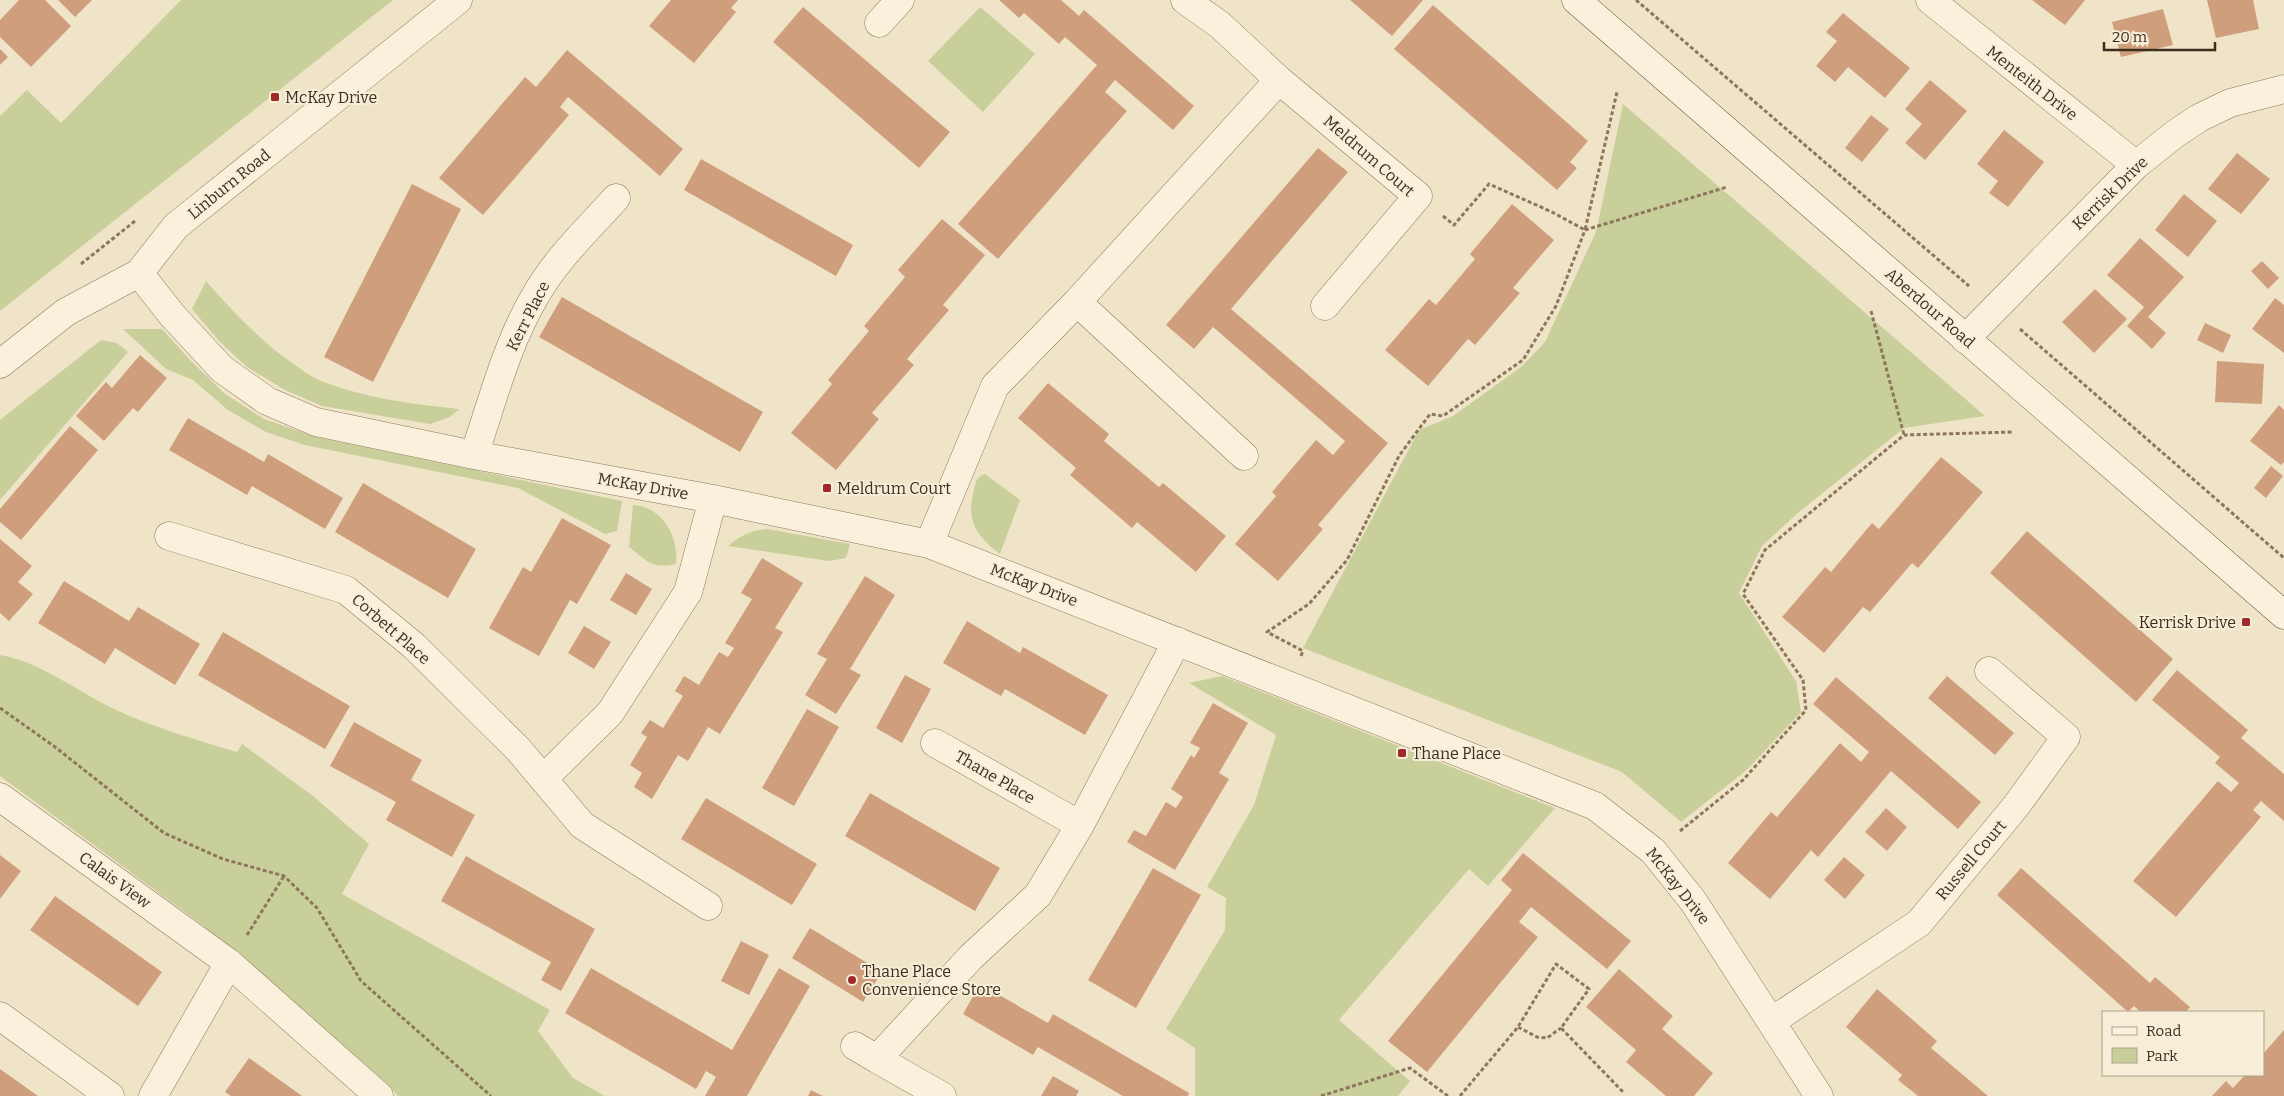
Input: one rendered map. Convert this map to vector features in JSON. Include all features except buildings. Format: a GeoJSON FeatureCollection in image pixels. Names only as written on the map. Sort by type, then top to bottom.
{"type":"FeatureCollection","features":[{"type":"Feature","properties":{"kind":"street","name":"Linburn Road"},"geometry":{"type":"LineString","coordinates":[[0,364],[66,312],[139,273],[176,226],[458,0]]}},
{"type":"Feature","properties":{"kind":"street"},"geometry":{"type":"LineString","coordinates":[[879,23],[900,0]]}},
{"type":"Feature","properties":{"kind":"street","name":"Meldrum Court"},"geometry":{"type":"LineString","coordinates":[[1185,0],[1220,25],[1279,80],[1418,196],[1325,306]]}},
{"type":"Feature","properties":{"kind":"street","name":"Aberdour Road"},"geometry":{"type":"LineString","coordinates":[[1576,0],[2284,615]]}},
{"type":"Feature","properties":{"kind":"street","name":"Menteith Drive"},"geometry":{"type":"LineString","coordinates":[[1930,0],[2136,165]]}},
{"type":"Feature","properties":{"kind":"street"},"geometry":{"type":"LineString","coordinates":[[929,544],[994,386],[1077,302],[1279,80]]}},
{"type":"Feature","properties":{"kind":"street","name":"Kerrisk Drive"},"geometry":{"type":"LineString","coordinates":[[1965,339],[2136,165],[2199,118],[2230,103],[2284,89]]}},
{"type":"Feature","properties":{"kind":"street","name":"Kerr Place"},"geometry":{"type":"LineString","coordinates":[[474,455],[510,349],[533,299],[555,266],[616,198]]}},
{"type":"Feature","properties":{"kind":"street","name":"McKay Drive"},"geometry":{"type":"LineString","coordinates":[[139,273],[172,315],[222,369],[267,401],[316,422],[474,455],[713,499],[929,544],[1595,806],[1654,851],[1693,901],[1820,1096]]}},
{"type":"Feature","properties":{"kind":"street"},"geometry":{"type":"LineString","coordinates":[[1077,302],[1244,456]]}},
{"type":"Feature","properties":{"kind":"street"},"geometry":{"type":"LineString","coordinates":[[543,779],[610,713],[688,592],[713,499]]}},
{"type":"Feature","properties":{"kind":"street","name":"Corbett Place"},"geometry":{"type":"LineString","coordinates":[[169,536],[346,590],[414,646],[518,749],[582,825],[708,906]]}},
{"type":"Feature","properties":{"kind":"street"},"geometry":{"type":"LineString","coordinates":[[942,1096],[866,1052],[1038,895],[1080,825],[1177,641]]}},
{"type":"Feature","properties":{"kind":"street","name":"Russell Court"},"geometry":{"type":"LineString","coordinates":[[1772,1021],[1919,923],[2016,806],[2066,737],[1989,671]]}},
{"type":"Feature","properties":{"kind":"street","name":"Thane Place"},"geometry":{"type":"LineString","coordinates":[[935,743],[1080,825]]}},
{"type":"Feature","properties":{"kind":"street","name":"Calais View"},"geometry":{"type":"LineString","coordinates":[[0,797],[229,963],[379,1096]]}},
{"type":"Feature","properties":{"kind":"street"},"geometry":{"type":"LineString","coordinates":[[153,1096],[229,963]]}},
{"type":"Feature","properties":{"kind":"street"},"geometry":{"type":"LineString","coordinates":[[0,1016],[110,1096]]}},
{"type":"Feature","properties":{"kind":"path"},"geometry":{"type":"LineString","coordinates":[[1636,0],[2284,558]]}},
{"type":"Feature","properties":{"kind":"path"},"geometry":{"type":"LineString","coordinates":[[1288,684],[1303,651],[1267,632],[1309,604],[1347,560],[1399,456],[1430,414],[1443,416],[1523,360],[1556,306],[1585,230],[1617,92]]}},
{"type":"Feature","properties":{"kind":"path"},"geometry":{"type":"LineString","coordinates":[[1418,196],[1454,225],[1489,184],[1552,212],[1585,230],[1727,187]]}},
{"type":"Feature","properties":{"kind":"path"},"geometry":{"type":"LineString","coordinates":[[1872,311],[1904,436]]}},
{"type":"Feature","properties":{"kind":"path"},"geometry":{"type":"LineString","coordinates":[[1654,851],[1743,780],[1806,710],[1803,680],[1743,594],[1765,550],[1904,436],[2013,432]]}},
{"type":"Feature","properties":{"kind":"path"},"geometry":{"type":"LineString","coordinates":[[0,708],[55,747],[164,833],[223,859],[284,876],[317,908],[361,981],[491,1096]]}},
{"type":"Feature","properties":{"kind":"path"},"geometry":{"type":"LineString","coordinates":[[229,963],[284,876]]}},
{"type":"Feature","properties":{"kind":"path"},"geometry":{"type":"LineString","coordinates":[[1460,1096],[1518,1027],[1556,964],[1589,989],[1561,1028],[1547,1038],[1536,1037],[1518,1027]]}},
{"type":"Feature","properties":{"kind":"path"},"geometry":{"type":"LineString","coordinates":[[1561,1028],[1624,1093]]}},
{"type":"Feature","properties":{"kind":"path"},"geometry":{"type":"LineString","coordinates":[[1321,1096],[1410,1068],[1448,1096]]}},
{"type":"Feature","properties":{"kind":"green space"},"geometry":{"type":"Polygon","coordinates":[[[181,0],[393,0],[0,311],[0,116],[27,90],[61,123],[181,0]]]}},
{"type":"Feature","properties":{"kind":"green space"},"geometry":{"type":"Polygon","coordinates":[[[980,7],[1035,54],[983,112],[928,61],[980,7]]]}},
{"type":"Feature","properties":{"kind":"green space"},"geometry":{"type":"Polygon","coordinates":[[[1623,104],[1985,416],[1904,428],[1799,512],[1762,546],[1739,593],[1796,681],[1801,712],[1748,769],[1681,822],[1622,772],[1303,648],[1419,430],[1453,416],[1521,367],[1545,342],[1596,232],[1623,104]]]}},
{"type":"Feature","properties":{"kind":"green space"},"geometry":{"type":"Polygon","coordinates":[[[206,281],[260,338],[314,378],[369,396],[459,409],[450,417],[430,424],[322,406],[285,390],[247,367],[220,342],[192,309],[206,281]]]}},
{"type":"Feature","properties":{"kind":"green space"},"geometry":{"type":"Polygon","coordinates":[[[123,329],[162,329],[225,394],[264,419],[316,437],[622,501],[617,531],[605,534],[518,488],[305,445],[266,432],[228,410],[193,380],[166,369],[123,329]]]}},
{"type":"Feature","properties":{"kind":"green space"},"geometry":{"type":"Polygon","coordinates":[[[101,340],[117,343],[128,352],[0,500],[0,420],[101,340]]]}},
{"type":"Feature","properties":{"kind":"green space"},"geometry":{"type":"Polygon","coordinates":[[[985,474],[1020,500],[1000,554],[984,540],[972,518],[971,510],[975,484],[985,474]]]}},
{"type":"Feature","properties":{"kind":"green space"},"geometry":{"type":"Polygon","coordinates":[[[633,505],[653,511],[667,525],[675,544],[676,564],[656,565],[641,557],[629,547],[633,505]]]}},
{"type":"Feature","properties":{"kind":"green space"},"geometry":{"type":"Polygon","coordinates":[[[767,529],[850,544],[846,558],[829,561],[728,546],[746,534],[767,529]]]}},
{"type":"Feature","properties":{"kind":"green space"},"geometry":{"type":"Polygon","coordinates":[[[0,655],[43,670],[110,707],[157,727],[237,752],[242,744],[313,796],[369,844],[342,894],[550,1010],[538,1031],[573,1078],[605,1096],[398,1096],[384,1081],[201,924],[0,776],[0,655]]]}},
{"type":"Feature","properties":{"kind":"green space"},"geometry":{"type":"Polygon","coordinates":[[[1222,676],[1555,808],[1488,886],[1469,869],[1339,1020],[1410,1081],[1398,1096],[1195,1096],[1195,1048],[1166,1029],[1225,930],[1226,898],[1207,887],[1254,805],[1276,735],[1189,683],[1222,676]]]}},
{"type":"Feature","properties":{"kind":"place","name":"McKay Drive"},"geometry":{"type":"Point","coordinates":[275,97]}},
{"type":"Feature","properties":{"kind":"place","name":"Meldrum Court"},"geometry":{"type":"Point","coordinates":[827,488]}},
{"type":"Feature","properties":{"kind":"place","name":"Kerrisk Drive"},"geometry":{"type":"Point","coordinates":[2246,622]}},
{"type":"Feature","properties":{"kind":"place","name":"Thane Place"},"geometry":{"type":"Point","coordinates":[1402,753]}},
{"type":"Feature","properties":{"kind":"place","name":"Thane Place Convenience Store"},"geometry":{"type":"Point","coordinates":[852,980]}}]}
